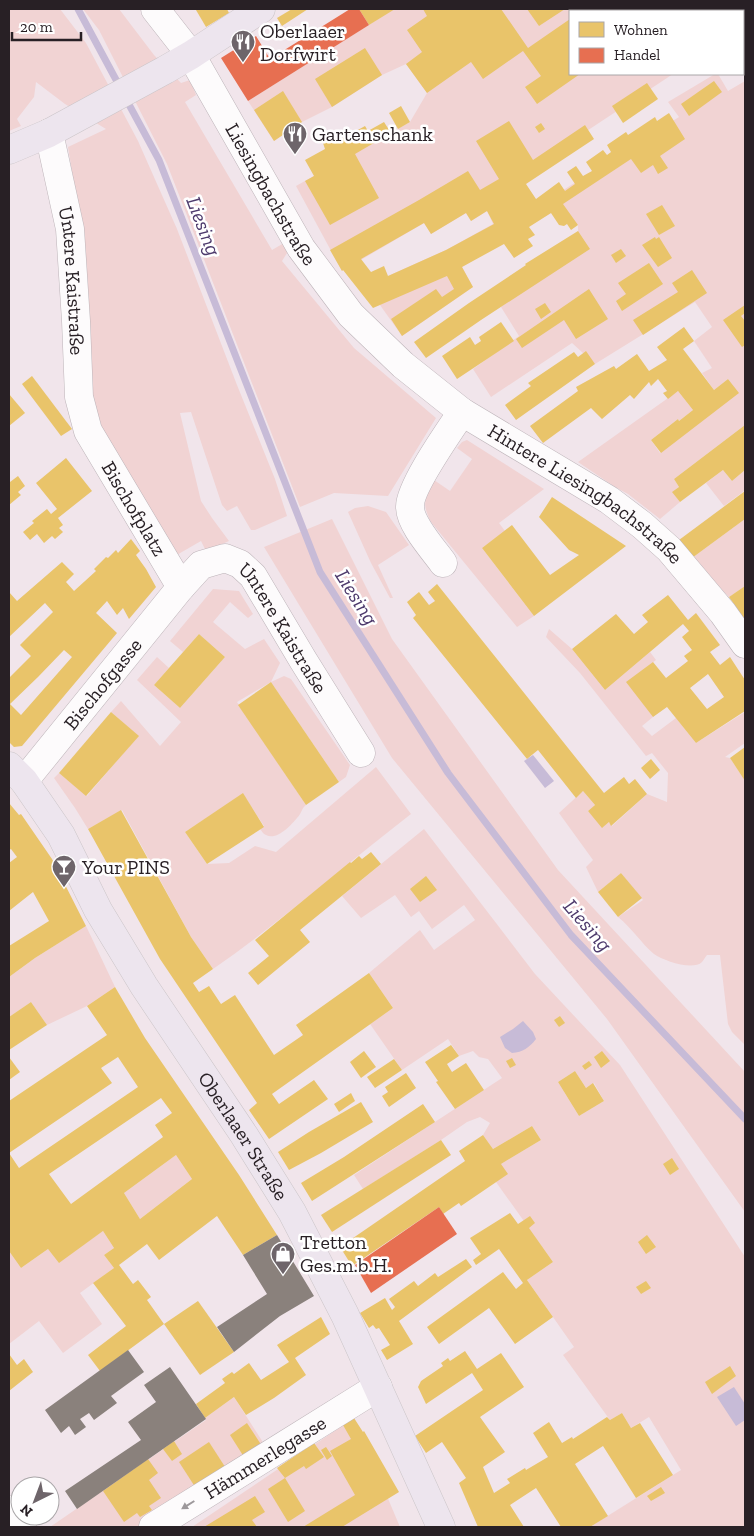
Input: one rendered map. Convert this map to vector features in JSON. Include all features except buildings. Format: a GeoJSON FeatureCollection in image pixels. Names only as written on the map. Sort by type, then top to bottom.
{"type":"FeatureCollection","features":[{"type":"Feature","properties":{"kind":"main road"},"geometry":{"type":"LineString","coordinates":[[9,150],[49,132],[192,55],[261,9]]}},
{"type":"Feature","properties":{"kind":"main road","name":"Oberlaaer Straße"},"geometry":{"type":"LineString","coordinates":[[16,774],[61,835],[98,910],[144,986],[244,1135],[292,1212],[345,1315],[441,1527]]}},
{"type":"Feature","properties":{"kind":"street","name":"Liesingbachstraße"},"geometry":{"type":"LineString","coordinates":[[155,9],[192,55],[300,248],[351,315],[403,365]]}},
{"type":"Feature","properties":{"kind":"street","name":"Untere Kaistraße"},"geometry":{"type":"LineString","coordinates":[[49,132],[70,229],[79,397],[88,431]]}},
{"type":"Feature","properties":{"kind":"street","name":"Hintere Liesingbachstraße"},"geometry":{"type":"LineString","coordinates":[[403,365],[462,412],[608,500],[642,525],[669,549],[723,613],[745,644]]}},
{"type":"Feature","properties":{"kind":"street"},"geometry":{"type":"LineString","coordinates":[[444,563],[423,537],[414,521],[410,508],[412,495],[420,479],[462,412]]}},
{"type":"Feature","properties":{"kind":"street","name":"Bischofplatz"},"geometry":{"type":"LineString","coordinates":[[88,431],[181,586]]}},
{"type":"Feature","properties":{"kind":"street","name":"Untere Kaistraße"},"geometry":{"type":"LineString","coordinates":[[181,586],[201,565],[225,558],[240,564],[253,576],[361,753]]}},
{"type":"Feature","properties":{"kind":"street","name":"Bischofgasse"},"geometry":{"type":"LineString","coordinates":[[16,774],[181,586]]}},
{"type":"Feature","properties":{"kind":"street","name":"Hämmerlegasse"},"geometry":{"type":"LineString","coordinates":[[153,1527],[378,1387]]}},
{"type":"Feature","properties":{"kind":"street"},"geometry":{"type":"LineString","coordinates":[[9,1510],[22,1527]]}},
{"type":"Feature","properties":{"kind":"shaded area"},"geometry":{"type":"Polygon","coordinates":[[[9,9],[60,9],[86,43],[138,141],[177,229],[275,479],[287,516],[251,530],[237,506],[227,511],[222,505],[191,412],[180,413],[201,501],[229,541],[206,551],[201,541],[175,556],[104,442],[91,408],[84,246],[68,147],[106,129],[65,104],[36,82],[34,97],[17,119],[21,126],[9,131],[9,9]]]}},
{"type":"Feature","properties":{"kind":"shaded area"},"geometry":{"type":"Polygon","coordinates":[[[83,9],[119,9],[154,55],[181,83],[190,80],[196,95],[185,102],[272,250],[284,243],[288,247],[282,261],[354,348],[436,418],[388,496],[334,493],[300,507],[167,164],[99,30],[83,9]]]}},
{"type":"Feature","properties":{"kind":"shaded area"},"geometry":{"type":"Polygon","coordinates":[[[394,9],[577,9],[569,10],[569,75],[671,75],[493,193],[511,223],[679,117],[668,102],[713,75],[719,75],[728,91],[745,81],[745,425],[674,479],[679,487],[673,492],[680,502],[660,519],[628,494],[578,462],[678,391],[693,410],[651,440],[660,453],[738,393],[728,379],[714,390],[702,373],[712,368],[694,341],[712,327],[695,302],[595,364],[572,343],[491,397],[473,369],[519,336],[501,307],[575,245],[578,225],[551,213],[462,267],[473,287],[402,336],[380,305],[388,276],[446,250],[493,224],[487,211],[471,221],[466,213],[431,234],[424,223],[342,271],[296,186],[410,122],[427,93],[406,64],[382,75],[332,107],[302,122],[274,141],[248,101],[394,9]]]}},
{"type":"Feature","properties":{"kind":"shaded area"},"geometry":{"type":"Polygon","coordinates":[[[745,9],[745,36],[744,10],[582,10],[745,9]]]}},
{"type":"Feature","properties":{"kind":"shaded area"},"geometry":{"type":"Polygon","coordinates":[[[467,440],[544,489],[499,523],[505,531],[482,548],[534,616],[517,627],[431,522],[426,510],[426,496],[434,480],[450,491],[472,459],[457,448],[462,442],[467,440]]]}},
{"type":"Feature","properties":{"kind":"shaded area"},"geometry":{"type":"Polygon","coordinates":[[[723,470],[732,481],[745,470],[745,492],[724,506],[706,483],[723,470]]]}},
{"type":"Feature","properties":{"kind":"shaded area"},"geometry":{"type":"Polygon","coordinates":[[[368,506],[386,512],[409,545],[378,565],[393,598],[390,598],[371,563],[348,512],[355,508],[368,506]]]}},
{"type":"Feature","properties":{"kind":"shaded area"},"geometry":{"type":"Polygon","coordinates":[[[332,519],[392,639],[558,870],[745,1072],[745,1212],[607,1019],[392,758],[264,547],[332,519]]]}},
{"type":"Feature","properties":{"kind":"shaded area"},"geometry":{"type":"Polygon","coordinates":[[[745,519],[745,586],[729,597],[692,558],[745,519]]]}},
{"type":"Feature","properties":{"kind":"shaded area"},"geometry":{"type":"Polygon","coordinates":[[[213,589],[239,591],[253,614],[248,618],[230,602],[213,622],[245,649],[264,639],[280,663],[271,682],[237,702],[306,805],[299,816],[287,828],[275,836],[270,836],[264,834],[260,829],[264,826],[243,794],[185,832],[207,864],[229,863],[255,846],[276,852],[376,767],[411,814],[289,912],[213,969],[191,937],[122,810],[88,829],[54,778],[59,773],[87,796],[138,736],[111,712],[121,701],[160,746],[181,722],[137,680],[157,657],[169,668],[154,685],[180,708],[225,657],[199,634],[183,652],[170,641],[213,589]]]}},
{"type":"Feature","properties":{"kind":"shaded area"},"geometry":{"type":"Polygon","coordinates":[[[549,629],[572,649],[605,690],[650,652],[656,660],[627,682],[653,717],[642,726],[652,736],[676,718],[696,743],[745,712],[745,743],[725,757],[730,758],[745,781],[745,1045],[732,1032],[728,1024],[720,955],[707,955],[698,965],[692,966],[671,962],[654,954],[618,917],[643,900],[621,873],[598,892],[586,867],[593,860],[559,813],[583,791],[595,805],[588,811],[603,827],[609,822],[612,826],[647,794],[667,802],[668,773],[652,753],[646,756],[580,673],[546,637],[549,629]]]}},
{"type":"Feature","properties":{"kind":"shaded area"},"geometry":{"type":"Polygon","coordinates":[[[284,676],[291,679],[350,765],[346,777],[339,782],[271,682],[284,676]]]}},
{"type":"Feature","properties":{"kind":"shaded area"},"geometry":{"type":"Polygon","coordinates":[[[533,755],[554,781],[545,788],[524,761],[533,755]]]}},
{"type":"Feature","properties":{"kind":"shaded area"},"geometry":{"type":"Polygon","coordinates":[[[424,829],[535,974],[620,1065],[745,1257],[745,1527],[590,1527],[681,1470],[649,1417],[631,1428],[622,1413],[610,1420],[563,1355],[574,1347],[527,1280],[553,1262],[496,1182],[501,1164],[541,1140],[532,1126],[493,1149],[483,1135],[490,1123],[480,1117],[467,1122],[363,1189],[354,1175],[502,1078],[488,1059],[479,1057],[473,1051],[459,1056],[448,1039],[402,1070],[370,1024],[393,1008],[369,973],[420,930],[434,950],[475,920],[464,905],[432,929],[419,911],[411,917],[395,895],[361,918],[342,896],[424,829]],[[575,1071],[558,1082],[579,1116],[604,1101],[594,1083],[586,1088],[575,1071]]]}},
{"type":"Feature","properties":{"kind":"shaded area"},"geometry":{"type":"Polygon","coordinates":[[[86,926],[115,987],[87,1006],[47,1025],[31,1002],[9,1017],[9,977],[86,926]]]}},
{"type":"Feature","properties":{"kind":"shaded area"},"geometry":{"type":"Polygon","coordinates":[[[523,1021],[533,1032],[536,1039],[525,1049],[512,1053],[505,1048],[500,1037],[523,1021]]]}},
{"type":"Feature","properties":{"kind":"shaded area"},"geometry":{"type":"Polygon","coordinates":[[[176,1155],[192,1179],[140,1219],[124,1193],[176,1155]]]}},
{"type":"Feature","properties":{"kind":"shaded area"},"geometry":{"type":"Polygon","coordinates":[[[103,1231],[114,1248],[104,1255],[114,1268],[80,1293],[102,1324],[63,1353],[39,1321],[9,1344],[9,1251],[21,1268],[48,1249],[59,1262],[103,1231]]]}},
{"type":"Feature","properties":{"kind":"shaded area"},"geometry":{"type":"Polygon","coordinates":[[[734,1387],[745,1404],[745,1420],[736,1426],[717,1397],[734,1387]]]}},
{"type":"Feature","properties":{"kind":"shaded area"},"geometry":{"type":"Polygon","coordinates":[[[234,1397],[266,1447],[199,1493],[139,1527],[50,1527],[60,1526],[60,1520],[206,1420],[205,1418],[234,1397]]]}},
{"type":"Feature","properties":{"kind":"shaded area"},"geometry":{"type":"Polygon","coordinates":[[[354,1418],[400,1527],[192,1527],[354,1418]]]}},
{"type":"Feature","properties":{"kind":"waterway","name":"Liesing"},"geometry":{"type":"LineString","coordinates":[[78,9],[121,89]]}},
{"type":"Feature","properties":{"kind":"waterway","name":"Liesing"},"geometry":{"type":"LineString","coordinates":[[126,99],[159,160],[320,572],[448,773],[571,935],[745,1119]]}},
{"type":"Feature","properties":{"kind":"place","name":"Oberlaaer Dorfwirt"},"geometry":{"type":"Point","coordinates":[243,63]}},
{"type":"Feature","properties":{"kind":"place","name":"Gartenschank"},"geometry":{"type":"Point","coordinates":[295,155]}},
{"type":"Feature","properties":{"kind":"place","name":"Your PINS"},"geometry":{"type":"Point","coordinates":[64,888]}},
{"type":"Feature","properties":{"kind":"place","name":"Tretton Ges.m.b.H."},"geometry":{"type":"Point","coordinates":[283,1275]}}]}
